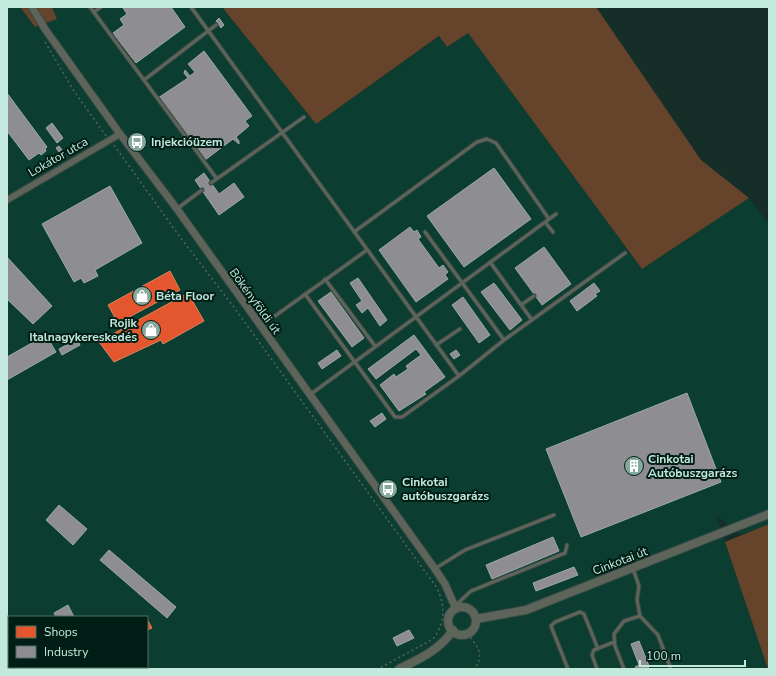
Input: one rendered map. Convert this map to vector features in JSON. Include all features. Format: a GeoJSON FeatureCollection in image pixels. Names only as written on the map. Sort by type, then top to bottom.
{"type":"FeatureCollection","features":[{"type":"Feature","properties":{"kind":"main road","name":"Cinkotai út"},"geometry":{"type":"LineString","coordinates":[[476,619],[526,610],[769,514]]}},
{"type":"Feature","properties":{"kind":"main road"},"geometry":{"type":"LineString","coordinates":[[455,607],[468,608],[473,612],[476,619],[474,627],[468,633],[463,634],[453,630],[449,625],[451,613],[455,607]]}},
{"type":"Feature","properties":{"kind":"main road"},"geometry":{"type":"LineString","coordinates":[[399,669],[425,656],[440,645],[453,630]]}},
{"type":"Feature","properties":{"kind":"street","name":"Bökényföldi út"},"geometry":{"type":"LineString","coordinates":[[32,7],[45,29],[120,134],[435,569],[445,584],[455,607]]}},
{"type":"Feature","properties":{"kind":"street","name":"Lokátor utca"},"geometry":{"type":"LineString","coordinates":[[7,200],[120,134]]}},
{"type":"Feature","properties":{"kind":"lane"},"geometry":{"type":"LineString","coordinates":[[90,7],[217,179]]}},
{"type":"Feature","properties":{"kind":"lane"},"geometry":{"type":"LineString","coordinates":[[94,12],[101,7]]}},
{"type":"Feature","properties":{"kind":"lane"},"geometry":{"type":"LineString","coordinates":[[191,7],[459,376]]}},
{"type":"Feature","properties":{"kind":"lane"},"geometry":{"type":"LineString","coordinates":[[144,80],[216,25]]}},
{"type":"Feature","properties":{"kind":"lane"},"geometry":{"type":"LineString","coordinates":[[212,184],[304,117]]}},
{"type":"Feature","properties":{"kind":"lane"},"geometry":{"type":"LineString","coordinates":[[354,232],[477,142],[487,139],[496,143],[549,219]]}},
{"type":"Feature","properties":{"kind":"lane"},"geometry":{"type":"LineString","coordinates":[[176,210],[202,190]]}},
{"type":"Feature","properties":{"kind":"lane"},"geometry":{"type":"LineString","coordinates":[[309,395],[556,214]]}},
{"type":"Feature","properties":{"kind":"lane"},"geometry":{"type":"LineString","coordinates":[[545,222],[553,232]]}},
{"type":"Feature","properties":{"kind":"lane"},"geometry":{"type":"LineString","coordinates":[[425,232],[504,340]]}},
{"type":"Feature","properties":{"kind":"lane"},"geometry":{"type":"LineString","coordinates":[[260,327],[367,250]]}},
{"type":"Feature","properties":{"kind":"lane"},"geometry":{"type":"LineString","coordinates":[[305,294],[393,416],[397,418],[402,417],[459,376],[504,340],[625,253]]}},
{"type":"Feature","properties":{"kind":"lane"},"geometry":{"type":"LineString","coordinates":[[490,262],[532,320]]}},
{"type":"Feature","properties":{"kind":"lane"},"geometry":{"type":"LineString","coordinates":[[325,279],[375,346]]}},
{"type":"Feature","properties":{"kind":"lane"},"geometry":{"type":"LineString","coordinates":[[521,305],[534,296]]}},
{"type":"Feature","properties":{"kind":"lane"},"geometry":{"type":"LineString","coordinates":[[436,345],[460,329]]}},
{"type":"Feature","properties":{"kind":"lane"},"geometry":{"type":"LineString","coordinates":[[435,569],[465,550],[554,515]]}},
{"type":"Feature","properties":{"kind":"lane"},"geometry":{"type":"LineString","coordinates":[[455,607],[471,591],[566,552],[568,545]]}},
{"type":"Feature","properties":{"kind":"lane"},"geometry":{"type":"LineString","coordinates":[[633,569],[639,586],[638,600],[640,616],[658,635],[671,669]]}},
{"type":"Feature","properties":{"kind":"lane"},"geometry":{"type":"LineString","coordinates":[[568,669],[551,626],[555,622],[580,612],[584,614],[598,649]]}},
{"type":"Feature","properties":{"kind":"lane"},"geometry":{"type":"LineString","coordinates":[[624,669],[614,642],[614,634],[624,622],[640,616]]}},
{"type":"Feature","properties":{"kind":"lane"},"geometry":{"type":"LineString","coordinates":[[597,669],[592,655],[594,650],[614,642]]}},
{"type":"Feature","properties":{"kind":"path"},"geometry":{"type":"LineString","coordinates":[[44,40],[74,91],[109,140],[122,155],[180,237],[233,306],[437,588],[444,606],[438,632],[433,638],[378,669]]}},
{"type":"Feature","properties":{"kind":"path"},"geometry":{"type":"LineString","coordinates":[[468,633],[478,649],[480,656],[475,669]]}},
{"type":"Feature","properties":{"kind":"shaded area"},"geometry":{"type":"Polygon","coordinates":[[[7,7],[20,7],[35,27],[57,19],[52,7],[222,7],[316,124],[440,36],[468,33],[642,269],[749,198],[769,224],[769,524],[741,535],[716,515],[768,669],[7,669],[7,7]]]}},
{"type":"Feature","properties":{"kind":"shaded area"},"geometry":{"type":"Polygon","coordinates":[[[20,7],[52,7],[57,19],[35,27],[20,7]]]}},
{"type":"Feature","properties":{"kind":"shaded area"},"geometry":{"type":"Polygon","coordinates":[[[222,7],[596,7],[701,160],[749,198],[642,269],[468,33],[447,47],[439,36],[316,124],[222,7]]]}},
{"type":"Feature","properties":{"kind":"shaded area"},"geometry":{"type":"Polygon","coordinates":[[[769,524],[769,669],[768,669],[725,542],[769,524]]]}},
{"type":"Feature","properties":{"kind":"building: Shops"},"geometry":{"type":"Polygon","coordinates":[[[170,271],[180,290],[118,323],[108,305],[170,271]]]}},
{"type":"Feature","properties":{"kind":"building: Shops"},"geometry":{"type":"Polygon","coordinates":[[[188,293],[204,321],[163,344],[161,340],[114,362],[96,338],[107,332],[109,336],[188,293]]]}},
{"type":"Feature","properties":{"kind":"building: Shops"},"geometry":{"type":"Polygon","coordinates":[[[148,621],[152,628],[148,630],[148,621]]]}},
{"type":"Feature","properties":{"kind":"building: Shops"},"geometry":{"type":"Polygon","coordinates":[[[8,636],[8,668],[31,668],[7,669],[8,636]]]}},
{"type":"Feature","properties":{"kind":"building: Industry"},"geometry":{"type":"Polygon","coordinates":[[[171,7],[185,27],[136,63],[113,33],[124,25],[120,19],[127,14],[123,8],[171,7]]]}},
{"type":"Feature","properties":{"kind":"building: Industry"},"geometry":{"type":"Polygon","coordinates":[[[219,18],[224,25],[221,28],[216,21],[219,18]]]}},
{"type":"Feature","properties":{"kind":"building: Industry"},"geometry":{"type":"Polygon","coordinates":[[[204,51],[252,116],[245,121],[249,126],[236,137],[239,144],[233,139],[205,160],[158,98],[188,78],[184,73],[185,70],[190,76],[195,72],[188,64],[204,51]]]}},
{"type":"Feature","properties":{"kind":"building: Industry"},"geometry":{"type":"Polygon","coordinates":[[[7,93],[47,147],[45,149],[46,151],[41,155],[39,153],[29,160],[7,131],[7,93]]]}},
{"type":"Feature","properties":{"kind":"building: Industry"},"geometry":{"type":"Polygon","coordinates":[[[52,123],[63,138],[57,143],[46,128],[52,123]]]}},
{"type":"Feature","properties":{"kind":"building: Industry"},"geometry":{"type":"Polygon","coordinates":[[[59,146],[62,150],[59,152],[56,148],[59,146]]]}},
{"type":"Feature","properties":{"kind":"building: Industry"},"geometry":{"type":"Polygon","coordinates":[[[494,168],[531,219],[464,267],[427,216],[494,168]]]}},
{"type":"Feature","properties":{"kind":"building: Industry"},"geometry":{"type":"Polygon","coordinates":[[[204,173],[219,194],[234,183],[244,197],[219,215],[195,180],[204,173]]]}},
{"type":"Feature","properties":{"kind":"building: Industry"},"geometry":{"type":"Polygon","coordinates":[[[110,186],[142,243],[95,270],[98,276],[84,283],[81,278],[74,282],[42,224],[110,186]]]}},
{"type":"Feature","properties":{"kind":"building: Industry"},"geometry":{"type":"Polygon","coordinates":[[[410,227],[414,232],[417,230],[421,237],[418,239],[439,268],[443,265],[448,272],[445,275],[448,279],[416,302],[379,250],[410,227]]]}},
{"type":"Feature","properties":{"kind":"building: Industry"},"geometry":{"type":"Polygon","coordinates":[[[544,247],[571,284],[542,305],[515,268],[544,247]]]}},
{"type":"Feature","properties":{"kind":"building: Industry"},"geometry":{"type":"Polygon","coordinates":[[[7,257],[52,306],[33,324],[7,299],[7,257]]]}},
{"type":"Feature","properties":{"kind":"building: Industry"},"geometry":{"type":"Polygon","coordinates":[[[358,278],[387,320],[380,326],[368,308],[362,313],[356,305],[362,301],[350,283],[358,278]]]}},
{"type":"Feature","properties":{"kind":"building: Industry"},"geometry":{"type":"Polygon","coordinates":[[[494,283],[522,320],[510,330],[481,292],[494,283]]]}},
{"type":"Feature","properties":{"kind":"building: Industry"},"geometry":{"type":"Polygon","coordinates":[[[594,283],[600,291],[595,294],[597,296],[577,311],[570,301],[594,283]]]}},
{"type":"Feature","properties":{"kind":"building: Industry"},"geometry":{"type":"Polygon","coordinates":[[[331,292],[364,338],[352,347],[318,301],[331,292]]]}},
{"type":"Feature","properties":{"kind":"building: Industry"},"geometry":{"type":"Polygon","coordinates":[[[463,297],[490,335],[479,343],[452,305],[463,297]]]}},
{"type":"Feature","properties":{"kind":"building: Industry"},"geometry":{"type":"Polygon","coordinates":[[[46,335],[56,352],[7,380],[7,357],[46,335]]]}},
{"type":"Feature","properties":{"kind":"building: Industry"},"geometry":{"type":"Polygon","coordinates":[[[414,335],[445,377],[424,392],[426,394],[399,411],[380,385],[394,374],[396,377],[408,369],[406,366],[421,355],[416,349],[376,379],[368,369],[414,335]]]}},
{"type":"Feature","properties":{"kind":"building: Industry"},"geometry":{"type":"Polygon","coordinates":[[[77,339],[80,345],[62,355],[59,349],[77,339]]]}},
{"type":"Feature","properties":{"kind":"building: Industry"},"geometry":{"type":"Polygon","coordinates":[[[337,350],[341,356],[322,369],[318,363],[337,350]]]}},
{"type":"Feature","properties":{"kind":"building: Industry"},"geometry":{"type":"Polygon","coordinates":[[[456,350],[460,355],[454,359],[450,354],[456,350]]]}},
{"type":"Feature","properties":{"kind":"building: Industry","name":"Cinkotai Autóbuszgarázs"},"geometry":{"type":"Polygon","coordinates":[[[687,393],[721,482],[581,537],[546,449],[687,393]]]}},
{"type":"Feature","properties":{"kind":"building: Industry"},"geometry":{"type":"Polygon","coordinates":[[[382,413],[386,419],[375,427],[370,421],[382,413]]]}},
{"type":"Feature","properties":{"kind":"building: Industry"},"geometry":{"type":"Polygon","coordinates":[[[59,505],[87,529],[73,545],[46,520],[59,505]]]}},
{"type":"Feature","properties":{"kind":"building: Industry"},"geometry":{"type":"Polygon","coordinates":[[[553,537],[559,551],[492,579],[486,565],[553,537]]]}},
{"type":"Feature","properties":{"kind":"building: Industry"},"geometry":{"type":"Polygon","coordinates":[[[109,550],[176,607],[167,618],[100,560],[109,550]]]}},
{"type":"Feature","properties":{"kind":"building: Industry"},"geometry":{"type":"Polygon","coordinates":[[[574,567],[578,575],[536,591],[533,583],[574,567]]]}},
{"type":"Feature","properties":{"kind":"building: Industry"},"geometry":{"type":"Polygon","coordinates":[[[68,605],[74,616],[56,616],[54,613],[68,605]]]}},
{"type":"Feature","properties":{"kind":"building: Industry"},"geometry":{"type":"Polygon","coordinates":[[[409,630],[414,638],[397,646],[393,638],[409,630]]]}},
{"type":"Feature","properties":{"kind":"building: Industry"},"geometry":{"type":"Polygon","coordinates":[[[639,641],[649,666],[648,669],[636,669],[635,667],[639,665],[631,644],[639,641]]]}},
{"type":"Feature","properties":{"kind":"building: Industry"},"geometry":{"type":"Polygon","coordinates":[[[118,668],[118,669],[87,669],[118,668]]]}},
{"type":"Feature","properties":{"kind":"place","name":"Injekcióüzem"},"geometry":{"type":"Point","coordinates":[137,142]}},
{"type":"Feature","properties":{"kind":"place","name":"Béta Floor"},"geometry":{"type":"Point","coordinates":[142,296]}},
{"type":"Feature","properties":{"kind":"place","name":"Rojik Italnagykereskedés"},"geometry":{"type":"Point","coordinates":[151,330]}},
{"type":"Feature","properties":{"kind":"place","name":"Cinkotai Autóbuszgarázs"},"geometry":{"type":"Point","coordinates":[634,466]}},
{"type":"Feature","properties":{"kind":"place","name":"Cinkotai autóbuszgarázs"},"geometry":{"type":"Point","coordinates":[388,489]}}]}
